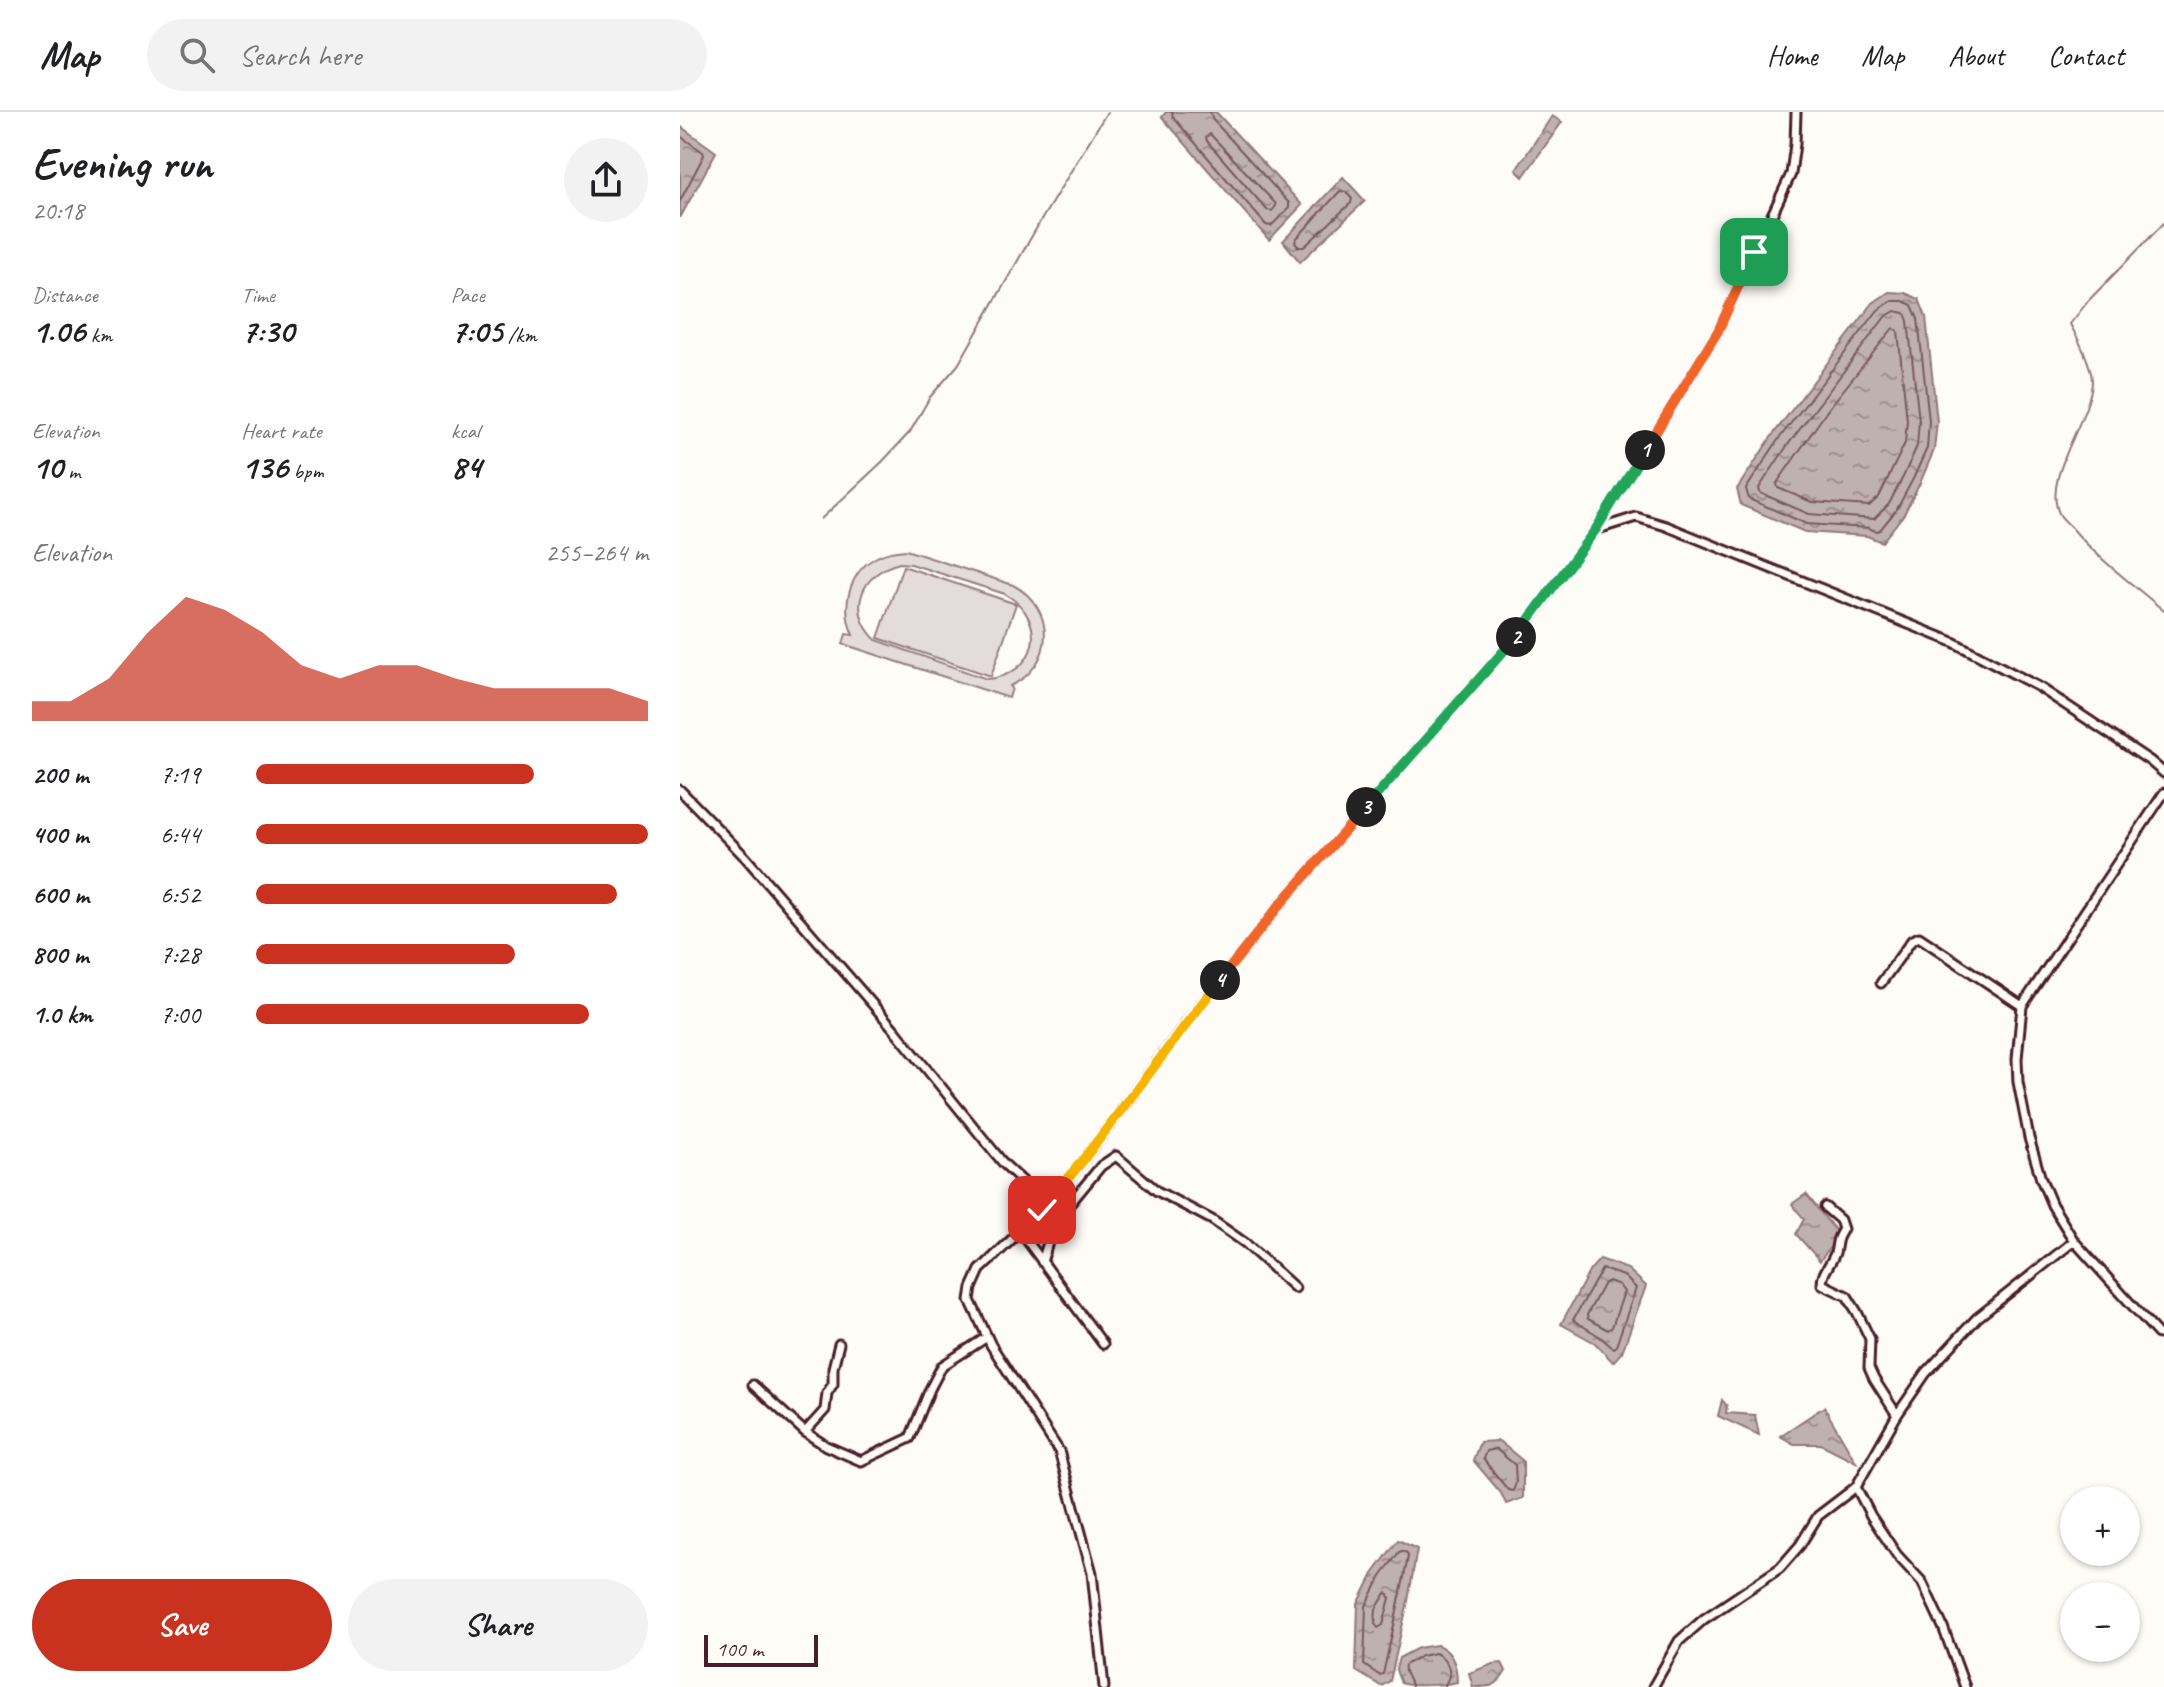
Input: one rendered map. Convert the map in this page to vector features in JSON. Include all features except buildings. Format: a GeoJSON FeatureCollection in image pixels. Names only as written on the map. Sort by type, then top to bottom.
{"type":"FeatureCollection","features":[{"type":"Feature","properties":{"kind":"street"},"geometry":{"type":"LineString","coordinates":[[1104,1687],[1092,1573],[1059,1451],[987,1337],[970,1300],[972,1288],[980,1270],[1047,1204],[1083,1161],[1278,907],[1523,629],[1596,529],[1718,331],[1791,174],[1796,112]]}},
{"type":"Feature","properties":{"kind":"street"},"geometry":{"type":"LineString","coordinates":[[1596,529],[1636,517],[1666,526],[1953,642],[2039,687],[2164,773]]}},
{"type":"Feature","properties":{"kind":"street"},"geometry":{"type":"LineString","coordinates":[[2158,1334],[2074,1241],[2052,1205],[2029,1138],[2018,1082],[2017,1059],[2022,1006],[2164,793]]}},
{"type":"Feature","properties":{"kind":"street"},"geometry":{"type":"LineString","coordinates":[[681,795],[777,894],[894,1029],[1004,1164],[1047,1204]]}},
{"type":"Feature","properties":{"kind":"street"},"geometry":{"type":"LineString","coordinates":[[1881,983],[1912,940],[1919,937],[2022,1006]]}},
{"type":"Feature","properties":{"kind":"street"},"geometry":{"type":"LineString","coordinates":[[1042,1262],[1054,1223],[1101,1166],[1116,1156],[1157,1191],[1212,1220],[1245,1243],[1295,1288]]}},
{"type":"Feature","properties":{"kind":"street"},"geometry":{"type":"LineString","coordinates":[[1022,1181],[1031,1198],[1032,1208],[1022,1229]]}},
{"type":"Feature","properties":{"kind":"street"},"geometry":{"type":"LineString","coordinates":[[1825,1207],[1840,1220],[1843,1229],[1835,1241],[1835,1254],[1822,1275],[1822,1284],[1847,1296],[1857,1312],[1870,1339],[1869,1368],[1897,1415]]}},
{"type":"Feature","properties":{"kind":"street"},"geometry":{"type":"LineString","coordinates":[[1022,1229],[1042,1262],[1103,1344]]}},
{"type":"Feature","properties":{"kind":"street"},"geometry":{"type":"LineString","coordinates":[[1653,1687],[1679,1641],[1704,1619],[1780,1568],[1800,1545],[1818,1516],[1856,1487],[1897,1415],[1926,1373],[1977,1318],[2074,1241]]}},
{"type":"Feature","properties":{"kind":"street"},"geometry":{"type":"LineString","coordinates":[[753,1385],[805,1432],[826,1446],[861,1461],[910,1438],[942,1366],[987,1337]]}},
{"type":"Feature","properties":{"kind":"street"},"geometry":{"type":"LineString","coordinates":[[805,1432],[825,1410],[827,1393],[833,1384],[839,1344]]}},
{"type":"Feature","properties":{"kind":"street"},"geometry":{"type":"LineString","coordinates":[[1856,1487],[1897,1555],[1922,1582],[1965,1687]]}},
{"type":"Feature","properties":{"kind":"shaded area"},"geometry":{"type":"Polygon","coordinates":[[[906,550],[1013,585],[1027,595],[1037,608],[1045,637],[1042,651],[1036,665],[1025,677],[1010,686],[1009,698],[843,644],[846,634],[853,635],[849,625],[848,603],[849,592],[858,573],[879,556],[906,550]],[[900,563],[887,568],[867,584],[862,594],[862,617],[876,640],[987,679],[1018,668],[1032,645],[1033,631],[1019,605],[1005,594],[900,563]]]}},
{"type":"Feature","properties":{"kind":"shaded area"},"geometry":{"type":"Polygon","coordinates":[[[903,566],[1016,604],[991,676],[878,638],[903,566]]]}},
{"type":"Feature","properties":{"kind":"water"},"geometry":{"type":"Polygon","coordinates":[[[1166,112],[1216,112],[1302,205],[1269,240],[1162,117],[1166,112]]]}},
{"type":"Feature","properties":{"kind":"water"},"geometry":{"type":"Polygon","coordinates":[[[1552,116],[1562,122],[1523,177],[1516,170],[1552,116]]]}},
{"type":"Feature","properties":{"kind":"water"},"geometry":{"type":"Polygon","coordinates":[[[680,126],[716,152],[680,218],[680,126]]]}},
{"type":"Feature","properties":{"kind":"water"},"geometry":{"type":"Polygon","coordinates":[[[1343,177],[1365,201],[1300,262],[1283,241],[1343,177]]]}},
{"type":"Feature","properties":{"kind":"water"},"geometry":{"type":"Polygon","coordinates":[[[1889,292],[1905,293],[1919,299],[1926,317],[1937,422],[1934,450],[1904,514],[1882,542],[1867,536],[1805,532],[1741,505],[1737,489],[1772,436],[1873,303],[1889,292]]]}},
{"type":"Feature","properties":{"kind":"water"},"geometry":{"type":"Polygon","coordinates":[[[1806,1194],[1839,1235],[1820,1261],[1796,1234],[1804,1219],[1792,1204],[1806,1194]]]}},
{"type":"Feature","properties":{"kind":"water"},"geometry":{"type":"Polygon","coordinates":[[[1600,1259],[1628,1269],[1646,1286],[1622,1352],[1613,1362],[1595,1343],[1561,1324],[1590,1270],[1600,1259]]]}},
{"type":"Feature","properties":{"kind":"water"},"geometry":{"type":"Polygon","coordinates":[[[1722,1400],[1727,1406],[1726,1413],[1755,1415],[1759,1435],[1718,1416],[1722,1400]]]}},
{"type":"Feature","properties":{"kind":"water"},"geometry":{"type":"Polygon","coordinates":[[[1824,1407],[1856,1462],[1821,1444],[1794,1444],[1780,1436],[1824,1407]]]}},
{"type":"Feature","properties":{"kind":"water"},"geometry":{"type":"Polygon","coordinates":[[[1499,1441],[1523,1461],[1523,1498],[1506,1504],[1501,1493],[1473,1460],[1480,1442],[1499,1441]]]}},
{"type":"Feature","properties":{"kind":"water"},"geometry":{"type":"Polygon","coordinates":[[[1398,1540],[1417,1549],[1390,1681],[1381,1686],[1356,1671],[1358,1604],[1373,1574],[1398,1540]]]}},
{"type":"Feature","properties":{"kind":"water"},"geometry":{"type":"Polygon","coordinates":[[[1437,1645],[1447,1651],[1453,1660],[1457,1682],[1428,1685],[1401,1683],[1396,1669],[1399,1658],[1418,1648],[1437,1645]]]}},
{"type":"Feature","properties":{"kind":"water"},"geometry":{"type":"Polygon","coordinates":[[[1502,1663],[1506,1671],[1500,1680],[1489,1686],[1473,1687],[1469,1673],[1502,1663]]]}},
{"type":"Feature","properties":{"kind":"waterway"},"geometry":{"type":"LineString","coordinates":[[821,519],[910,432],[930,397],[958,365],[1107,112]]}},
{"type":"Feature","properties":{"kind":"waterway"},"geometry":{"type":"LineString","coordinates":[[2164,223],[2089,300],[2070,324],[2087,360],[2092,381],[2090,396],[2056,485],[2056,501],[2061,517],[2105,561],[2164,611]]}},
{"type":"Feature","properties":{"kind":"route"},"geometry":{"type":"LineString","coordinates":[[1042,1210],[1278,907],[1523,629],[1596,529],[1718,331],[1754,252]]}}]}
